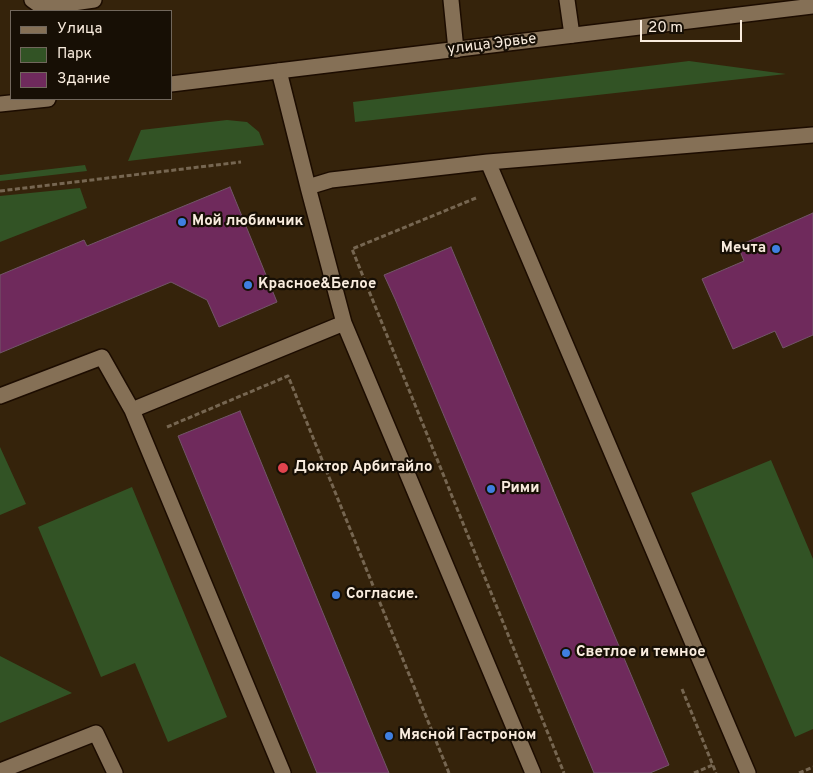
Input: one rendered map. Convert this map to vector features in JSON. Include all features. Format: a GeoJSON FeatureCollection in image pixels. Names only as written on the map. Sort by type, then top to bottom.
{"type":"FeatureCollection","features":[{"type":"Feature","properties":{"kind":"street"},"geometry":{"type":"LineString","coordinates":[[32,0],[39,5],[52,6],[94,0]]}},
{"type":"Feature","properties":{"kind":"street"},"geometry":{"type":"LineString","coordinates":[[451,0],[456,50]]}},
{"type":"Feature","properties":{"kind":"street"},"geometry":{"type":"LineString","coordinates":[[567,0],[572,35]]}},
{"type":"Feature","properties":{"kind":"street","name":"улица Эрвье"},"geometry":{"type":"LineString","coordinates":[[172,84],[813,6]]}},
{"type":"Feature","properties":{"kind":"street"},"geometry":{"type":"LineString","coordinates":[[279,71],[344,323],[533,773]]}},
{"type":"Feature","properties":{"kind":"street"},"geometry":{"type":"LineString","coordinates":[[0,104],[38,100]]}},
{"type":"Feature","properties":{"kind":"street"},"geometry":{"type":"LineString","coordinates":[[308,187],[331,180],[488,162],[813,135]]}},
{"type":"Feature","properties":{"kind":"street"},"geometry":{"type":"LineString","coordinates":[[488,162],[748,773]]}},
{"type":"Feature","properties":{"kind":"street"},"geometry":{"type":"LineString","coordinates":[[132,410],[344,323]]}},
{"type":"Feature","properties":{"kind":"street"},"geometry":{"type":"LineString","coordinates":[[0,396],[102,356],[132,410],[284,773]]}},
{"type":"Feature","properties":{"kind":"street"},"geometry":{"type":"LineString","coordinates":[[0,772],[96,733],[114,773]]}},
{"type":"Feature","properties":{"kind":"path"},"geometry":{"type":"LineString","coordinates":[[0,191],[241,162]]}},
{"type":"Feature","properties":{"kind":"path"},"geometry":{"type":"LineString","coordinates":[[483,196],[352,249],[564,773]]}},
{"type":"Feature","properties":{"kind":"path"},"geometry":{"type":"LineString","coordinates":[[164,429],[288,376],[449,773]]}},
{"type":"Feature","properties":{"kind":"path"},"geometry":{"type":"LineString","coordinates":[[679,682],[716,773]]}},
{"type":"Feature","properties":{"kind":"path"},"geometry":{"type":"LineString","coordinates":[[694,773],[713,765]]}},
{"type":"Feature","properties":{"kind":"path"},"geometry":{"type":"LineString","coordinates":[[799,773],[813,767]]}},
{"type":"Feature","properties":{"kind":"green space"},"geometry":{"type":"Polygon","coordinates":[[[689,61],[786,74],[355,122],[353,102],[689,61]]]}},
{"type":"Feature","properties":{"kind":"green space"},"geometry":{"type":"Polygon","coordinates":[[[227,120],[247,122],[259,132],[264,145],[128,161],[141,130],[227,120]]]}},
{"type":"Feature","properties":{"kind":"green space"},"geometry":{"type":"Polygon","coordinates":[[[85,165],[87,171],[0,181],[0,175],[85,165]]]}},
{"type":"Feature","properties":{"kind":"green space"},"geometry":{"type":"Polygon","coordinates":[[[80,188],[87,208],[0,242],[0,196],[80,188]]]}},
{"type":"Feature","properties":{"kind":"green space"},"geometry":{"type":"Polygon","coordinates":[[[0,447],[26,504],[0,515],[0,447]]]}},
{"type":"Feature","properties":{"kind":"green space"},"geometry":{"type":"Polygon","coordinates":[[[771,460],[813,559],[813,729],[795,737],[691,493],[771,460]]]}},
{"type":"Feature","properties":{"kind":"green space"},"geometry":{"type":"Polygon","coordinates":[[[132,487],[227,717],[168,742],[135,663],[101,677],[38,527],[132,487]]]}},
{"type":"Feature","properties":{"kind":"green space"},"geometry":{"type":"Polygon","coordinates":[[[0,656],[72,693],[0,723],[0,656]]]}},
{"type":"Feature","properties":{"kind":"building"},"geometry":{"type":"Polygon","coordinates":[[[230,187],[277,302],[219,327],[207,300],[171,282],[0,353],[0,275],[84,240],[87,246],[230,187]]]}},
{"type":"Feature","properties":{"kind":"building"},"geometry":{"type":"Polygon","coordinates":[[[813,213],[813,335],[783,348],[775,331],[733,349],[702,279],[744,261],[738,246],[813,213]]]}},
{"type":"Feature","properties":{"kind":"building"},"geometry":{"type":"Polygon","coordinates":[[[451,247],[669,765],[650,773],[594,773],[384,275],[451,247]]]}},
{"type":"Feature","properties":{"kind":"building"},"geometry":{"type":"Polygon","coordinates":[[[240,411],[389,773],[317,773],[178,436],[240,411]]]}},
{"type":"Feature","properties":{"kind":"place","name":"Мой любимчик"},"geometry":{"type":"Point","coordinates":[182,222]}},
{"type":"Feature","properties":{"kind":"place","name":"Мечта"},"geometry":{"type":"Point","coordinates":[776,249]}},
{"type":"Feature","properties":{"kind":"place","name":"Красное&Белое"},"geometry":{"type":"Point","coordinates":[248,285]}},
{"type":"Feature","properties":{"kind":"place","name":"Доктор Арбитайло"},"geometry":{"type":"Point","coordinates":[283,468]}},
{"type":"Feature","properties":{"kind":"place","name":"Рими"},"geometry":{"type":"Point","coordinates":[491,489]}},
{"type":"Feature","properties":{"kind":"place","name":"Согласие."},"geometry":{"type":"Point","coordinates":[336,595]}},
{"type":"Feature","properties":{"kind":"place","name":"Светлое и темное"},"geometry":{"type":"Point","coordinates":[566,653]}},
{"type":"Feature","properties":{"kind":"place","name":"Мясной Гастроном"},"geometry":{"type":"Point","coordinates":[389,736]}}]}
